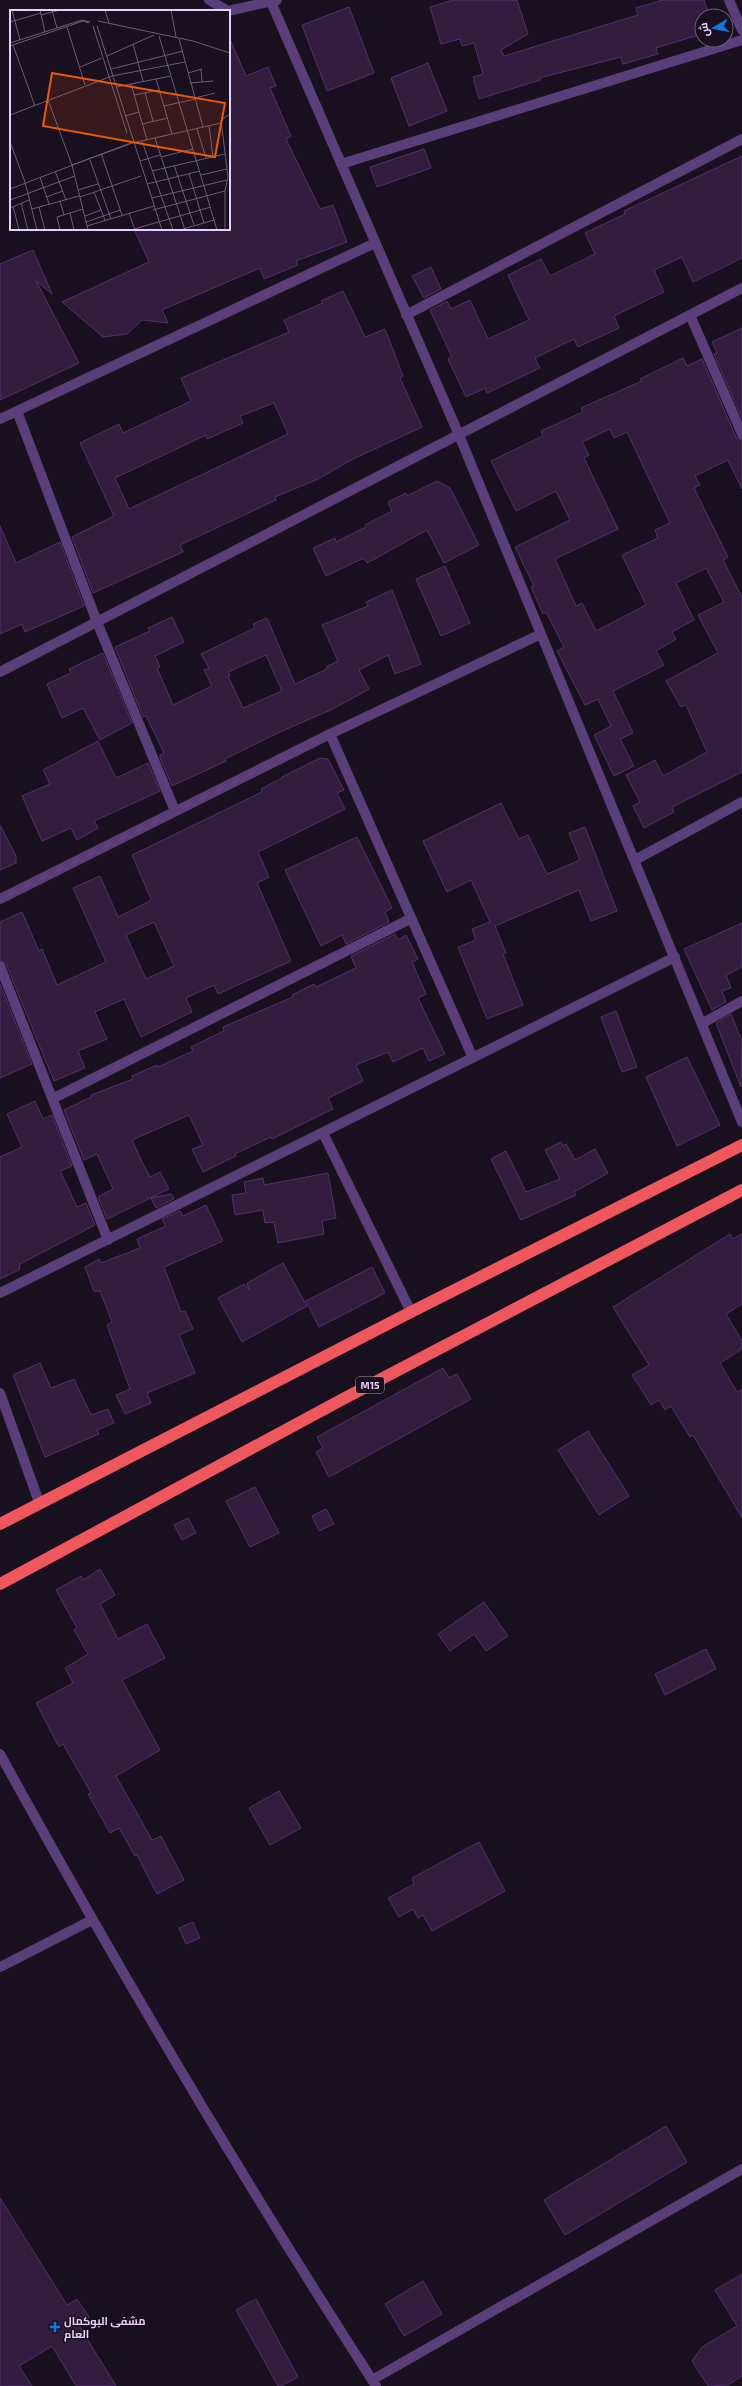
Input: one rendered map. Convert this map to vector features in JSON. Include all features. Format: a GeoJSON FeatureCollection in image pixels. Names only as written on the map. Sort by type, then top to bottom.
{"type":"FeatureCollection","features":[{"type":"Feature","properties":{"kind":"highway"},"geometry":{"type":"LineString","coordinates":[[0,1524],[38,1502],[742,1145]]}},
{"type":"Feature","properties":{"kind":"highway","name":"M15"},"geometry":{"type":"LineString","coordinates":[[0,1584],[343,1399],[742,1190]]}},
{"type":"Feature","properties":{"kind":"street"},"geometry":{"type":"LineString","coordinates":[[209,0],[226,10]]}},
{"type":"Feature","properties":{"kind":"street"},"geometry":{"type":"LineString","coordinates":[[729,0],[742,30]]}},
{"type":"Feature","properties":{"kind":"street"},"geometry":{"type":"LineString","coordinates":[[230,11],[274,1],[340,164],[459,435],[742,1122]]}},
{"type":"Feature","properties":{"kind":"street"},"geometry":{"type":"LineString","coordinates":[[340,164],[742,40]]}},
{"type":"Feature","properties":{"kind":"street"},"geometry":{"type":"LineString","coordinates":[[406,315],[742,139]]}},
{"type":"Feature","properties":{"kind":"street"},"geometry":{"type":"LineString","coordinates":[[0,419],[375,243]]}},
{"type":"Feature","properties":{"kind":"street"},"geometry":{"type":"LineString","coordinates":[[0,672],[742,288]]}},
{"type":"Feature","properties":{"kind":"street"},"geometry":{"type":"LineString","coordinates":[[690,315],[742,434]]}},
{"type":"Feature","properties":{"kind":"street"},"geometry":{"type":"LineString","coordinates":[[17,411],[97,622],[175,811]]}},
{"type":"Feature","properties":{"kind":"street"},"geometry":{"type":"LineString","coordinates":[[0,899],[330,734],[541,634]]}},
{"type":"Feature","properties":{"kind":"street"},"geometry":{"type":"LineString","coordinates":[[330,734],[473,1058]]}},
{"type":"Feature","properties":{"kind":"street"},"geometry":{"type":"LineString","coordinates":[[635,860],[742,802]]}},
{"type":"Feature","properties":{"kind":"street"},"geometry":{"type":"LineString","coordinates":[[54,1098],[410,918]]}},
{"type":"Feature","properties":{"kind":"street"},"geometry":{"type":"LineString","coordinates":[[0,1293],[675,958]]}},
{"type":"Feature","properties":{"kind":"street"},"geometry":{"type":"LineString","coordinates":[[0,966],[54,1098],[108,1240]]}},
{"type":"Feature","properties":{"kind":"street"},"geometry":{"type":"LineString","coordinates":[[702,1023],[742,1001]]}},
{"type":"Feature","properties":{"kind":"street"},"geometry":{"type":"LineString","coordinates":[[323,1133],[411,1312]]}},
{"type":"Feature","properties":{"kind":"street"},"geometry":{"type":"LineString","coordinates":[[0,1393],[38,1502]]}},
{"type":"Feature","properties":{"kind":"street"},"geometry":{"type":"LineString","coordinates":[[0,1754],[92,1920],[322,2304],[374,2383],[742,2168]]}},
{"type":"Feature","properties":{"kind":"street"},"geometry":{"type":"LineString","coordinates":[[0,1967],[92,1920]]}},
{"type":"Feature","properties":{"kind":"building"},"geometry":{"type":"Polygon","coordinates":[[[453,0],[517,0],[528,34],[501,50],[504,56],[638,15],[636,8],[663,0],[704,0],[706,8],[694,8],[694,36],[656,48],[658,54],[623,64],[621,57],[539,78],[540,80],[479,99],[473,77],[483,74],[474,43],[462,46],[460,39],[441,44],[430,7],[453,0]]]}},
{"type":"Feature","properties":{"kind":"building"},"geometry":{"type":"Polygon","coordinates":[[[349,7],[374,73],[327,91],[302,25],[349,7]]]}},
{"type":"Feature","properties":{"kind":"building"},"geometry":{"type":"Polygon","coordinates":[[[230,39],[246,76],[268,67],[276,86],[270,88],[291,136],[286,139],[320,209],[333,205],[347,242],[296,261],[298,265],[264,279],[260,268],[162,310],[168,323],[142,320],[127,334],[103,337],[62,302],[149,262],[134,230],[230,230],[230,39]]]}},
{"type":"Feature","properties":{"kind":"building"},"geometry":{"type":"Polygon","coordinates":[[[428,63],[447,111],[409,126],[391,78],[428,63]]]}},
{"type":"Feature","properties":{"kind":"building"},"geometry":{"type":"Polygon","coordinates":[[[424,149],[431,168],[377,187],[370,167],[424,149]]]}},
{"type":"Feature","properties":{"kind":"building"},"geometry":{"type":"Polygon","coordinates":[[[742,156],[742,258],[693,282],[682,257],[654,270],[664,292],[614,316],[619,328],[578,347],[574,339],[535,358],[540,368],[487,393],[485,388],[466,397],[448,359],[452,357],[430,310],[447,301],[451,309],[470,300],[488,339],[529,320],[508,275],[541,259],[550,276],[595,254],[585,233],[625,214],[624,211],[742,156]]]}},
{"type":"Feature","properties":{"kind":"building"},"geometry":{"type":"Polygon","coordinates":[[[33,250],[52,294],[36,281],[79,363],[0,400],[0,264],[33,250]]]}},
{"type":"Feature","properties":{"kind":"building"},"geometry":{"type":"Polygon","coordinates":[[[431,267],[441,289],[424,298],[412,276],[431,267]]]}},
{"type":"Feature","properties":{"kind":"building"},"geometry":{"type":"Polygon","coordinates":[[[343,291],[365,337],[385,329],[403,376],[400,378],[422,427],[353,459],[318,479],[275,497],[276,500],[180,545],[183,552],[93,593],[72,537],[114,516],[80,443],[119,424],[123,433],[191,401],[181,378],[289,332],[284,320],[323,303],[321,301],[343,291]],[[274,403],[240,416],[243,423],[207,439],[206,435],[115,478],[129,509],[288,434],[274,403]]]}},
{"type":"Feature","properties":{"kind":"building"},"geometry":{"type":"Polygon","coordinates":[[[742,328],[742,418],[714,354],[717,353],[712,342],[742,328]]]}},
{"type":"Feature","properties":{"kind":"building"},"geometry":{"type":"Polygon","coordinates":[[[683,358],[687,366],[702,359],[736,437],[742,440],[742,489],[728,460],[695,476],[700,485],[694,488],[728,557],[723,560],[742,597],[742,772],[672,807],[674,812],[644,828],[633,806],[640,802],[626,775],[655,760],[663,776],[707,752],[686,705],[681,707],[666,681],[718,653],[698,615],[724,602],[706,568],[676,583],[694,620],[672,632],[676,639],[656,651],[664,665],[613,691],[633,733],[620,739],[634,766],[614,776],[594,735],[611,726],[598,699],[585,705],[557,651],[564,647],[546,612],[543,614],[531,587],[534,586],[515,547],[570,520],[556,491],[516,511],[491,461],[543,436],[541,431],[583,412],[581,408],[642,381],[640,379],[683,358]],[[610,429],[582,442],[589,455],[584,458],[618,529],[555,559],[576,606],[582,603],[596,631],[646,605],[622,555],[658,538],[655,530],[670,523],[627,432],[614,438],[610,429]]]}},
{"type":"Feature","properties":{"kind":"building"},"geometry":{"type":"Polygon","coordinates":[[[437,481],[450,488],[479,545],[444,563],[427,530],[367,563],[364,558],[326,576],[313,548],[335,538],[336,542],[366,527],[365,525],[392,511],[388,502],[406,493],[407,496],[437,481]]]}},
{"type":"Feature","properties":{"kind":"building"},"geometry":{"type":"Polygon","coordinates":[[[0,526],[16,563],[60,542],[84,606],[25,632],[22,624],[0,634],[0,526]]]}},
{"type":"Feature","properties":{"kind":"building"},"geometry":{"type":"Polygon","coordinates":[[[445,566],[470,623],[441,636],[416,579],[445,566]]]}},
{"type":"Feature","properties":{"kind":"building"},"geometry":{"type":"Polygon","coordinates":[[[392,590],[421,664],[395,674],[388,655],[359,670],[369,689],[333,709],[282,731],[225,759],[226,761],[172,786],[160,758],[160,755],[164,753],[146,716],[143,717],[115,647],[150,631],[148,628],[172,617],[184,642],[155,656],[160,667],[157,668],[173,705],[212,686],[204,670],[209,668],[201,654],[255,628],[253,624],[267,618],[295,684],[327,669],[326,667],[338,661],[322,625],[368,606],[366,602],[392,590]],[[266,655],[228,672],[230,676],[228,676],[243,708],[282,691],[266,655]]]}},
{"type":"Feature","properties":{"kind":"building"},"geometry":{"type":"Polygon","coordinates":[[[103,653],[132,723],[100,740],[83,708],[62,718],[47,684],[71,673],[69,669],[103,653]]]}},
{"type":"Feature","properties":{"kind":"building"},"geometry":{"type":"Polygon","coordinates":[[[98,741],[116,778],[148,763],[160,791],[94,821],[98,828],[77,840],[71,828],[42,841],[22,796],[50,784],[43,770],[98,741]]]}},
{"type":"Feature","properties":{"kind":"building"},"geometry":{"type":"Polygon","coordinates":[[[320,758],[328,759],[344,790],[337,793],[345,809],[258,852],[269,877],[257,883],[291,961],[218,994],[214,985],[186,998],[192,1012],[141,1037],[124,999],[95,1012],[107,1039],[78,1051],[85,1068],[54,1081],[6,964],[0,960],[0,922],[22,912],[39,951],[42,949],[57,985],[106,962],[73,888],[100,876],[118,917],[148,902],[151,899],[132,855],[262,792],[261,789],[320,758]],[[154,922],[126,935],[146,979],[174,966],[154,922]]]}},
{"type":"Feature","properties":{"kind":"building"},"geometry":{"type":"Polygon","coordinates":[[[501,803],[519,839],[528,835],[547,874],[580,860],[569,833],[585,827],[617,911],[591,921],[579,890],[495,926],[506,953],[503,954],[523,1005],[487,1019],[458,947],[476,940],[472,929],[490,922],[471,880],[447,892],[423,841],[501,803]]]}},
{"type":"Feature","properties":{"kind":"building"},"geometry":{"type":"Polygon","coordinates":[[[0,825],[16,856],[16,863],[0,870],[0,825]]]}},
{"type":"Feature","properties":{"kind":"building"},"geometry":{"type":"Polygon","coordinates":[[[357,837],[392,908],[385,912],[389,922],[346,944],[342,935],[321,946],[285,870],[357,837]]]}},
{"type":"Feature","properties":{"kind":"building"},"geometry":{"type":"Polygon","coordinates":[[[742,923],[742,967],[726,975],[731,988],[722,991],[726,1002],[712,1010],[684,949],[742,923]]]}},
{"type":"Feature","properties":{"kind":"building"},"geometry":{"type":"Polygon","coordinates":[[[395,934],[398,940],[406,935],[418,959],[412,962],[426,994],[418,998],[445,1054],[429,1061],[423,1048],[393,1062],[388,1052],[356,1065],[363,1081],[328,1098],[333,1109],[272,1139],[271,1137],[235,1154],[236,1156],[203,1172],[192,1149],[203,1145],[189,1115],[132,1140],[150,1177],[160,1172],[169,1189],[107,1219],[98,1197],[113,1189],[97,1154],[84,1160],[64,1110],[91,1097],[91,1095],[133,1079],[132,1076],[157,1065],[158,1067],[193,1051],[191,1047],[224,1031],[223,1027],[293,997],[292,995],[314,984],[316,987],[356,968],[351,956],[395,934]]]}},
{"type":"Feature","properties":{"kind":"building"},"geometry":{"type":"Polygon","coordinates":[[[0,984],[32,1064],[0,1078],[0,984]]]}},
{"type":"Feature","properties":{"kind":"building"},"geometry":{"type":"Polygon","coordinates":[[[616,1011],[637,1067],[622,1072],[601,1017],[616,1011]]]}},
{"type":"Feature","properties":{"kind":"building"},"geometry":{"type":"Polygon","coordinates":[[[731,1014],[742,1041],[741,1087],[716,1023],[731,1014]]]}},
{"type":"Feature","properties":{"kind":"building"},"geometry":{"type":"Polygon","coordinates":[[[687,1057],[720,1125],[677,1146],[646,1077],[687,1057]]]}},
{"type":"Feature","properties":{"kind":"building"},"geometry":{"type":"Polygon","coordinates":[[[35,1101],[43,1119],[52,1115],[72,1166],[60,1171],[77,1207],[86,1203],[95,1225],[20,1264],[19,1270],[0,1279],[0,1157],[22,1147],[7,1114],[35,1101]]]}},
{"type":"Feature","properties":{"kind":"building"},"geometry":{"type":"Polygon","coordinates":[[[561,1142],[563,1146],[566,1144],[575,1160],[595,1149],[608,1173],[574,1192],[576,1195],[521,1220],[491,1159],[506,1151],[526,1192],[560,1179],[545,1150],[561,1142]]]}},
{"type":"Feature","properties":{"kind":"building"},"geometry":{"type":"Polygon","coordinates":[[[328,1173],[336,1218],[322,1221],[324,1234],[278,1243],[274,1222],[265,1223],[263,1210],[235,1215],[232,1195],[246,1193],[244,1182],[263,1178],[264,1185],[328,1173]]]}},
{"type":"Feature","properties":{"kind":"building"},"geometry":{"type":"Polygon","coordinates":[[[171,1194],[174,1199],[156,1208],[151,1198],[171,1194]]]}},
{"type":"Feature","properties":{"kind":"building"},"geometry":{"type":"Polygon","coordinates":[[[206,1205],[223,1241],[164,1267],[181,1312],[185,1311],[193,1329],[179,1335],[195,1373],[147,1393],[151,1403],[125,1414],[116,1395],[130,1389],[107,1325],[112,1322],[100,1291],[94,1291],[85,1267],[99,1259],[101,1263],[140,1248],[137,1239],[166,1226],[162,1219],[180,1211],[183,1216],[206,1205]]]}},
{"type":"Feature","properties":{"kind":"building"},"geometry":{"type":"Polygon","coordinates":[[[730,1234],[733,1239],[742,1234],[742,1304],[726,1314],[742,1341],[742,1349],[720,1363],[737,1392],[742,1389],[742,1518],[693,1435],[690,1437],[671,1406],[665,1410],[659,1400],[651,1405],[632,1375],[649,1365],[613,1307],[730,1234]]]}},
{"type":"Feature","properties":{"kind":"building"},"geometry":{"type":"Polygon","coordinates":[[[283,1263],[307,1306],[242,1342],[218,1298],[244,1284],[249,1290],[247,1283],[283,1263]]]}},
{"type":"Feature","properties":{"kind":"building"},"geometry":{"type":"Polygon","coordinates":[[[372,1267],[385,1293],[319,1327],[306,1301],[372,1267]]]}},
{"type":"Feature","properties":{"kind":"building"},"geometry":{"type":"Polygon","coordinates":[[[40,1363],[51,1388],[74,1379],[91,1415],[108,1409],[114,1423],[97,1430],[99,1434],[45,1457],[13,1375],[40,1363]]]}},
{"type":"Feature","properties":{"kind":"building"},"geometry":{"type":"Polygon","coordinates":[[[443,1368],[449,1378],[457,1374],[471,1399],[329,1477],[316,1452],[323,1448],[317,1437],[443,1368]]]}},
{"type":"Feature","properties":{"kind":"building"},"geometry":{"type":"Polygon","coordinates":[[[588,1431],[629,1496],[599,1515],[558,1450],[588,1431]]]}},
{"type":"Feature","properties":{"kind":"building"},"geometry":{"type":"Polygon","coordinates":[[[255,1487],[279,1533],[250,1547],[226,1501],[255,1487]]]}},
{"type":"Feature","properties":{"kind":"building"},"geometry":{"type":"Polygon","coordinates":[[[326,1509],[334,1524],[319,1531],[312,1516],[326,1509]]]}},
{"type":"Feature","properties":{"kind":"building"},"geometry":{"type":"Polygon","coordinates":[[[188,1518],[196,1533],[182,1540],[174,1525],[188,1518]]]}},
{"type":"Feature","properties":{"kind":"building"},"geometry":{"type":"Polygon","coordinates":[[[100,1569],[115,1595],[100,1604],[118,1639],[147,1624],[165,1658],[122,1680],[160,1750],[116,1776],[152,1840],[161,1836],[184,1880],[157,1894],[137,1855],[135,1856],[119,1828],[110,1833],[88,1794],[91,1793],[63,1744],[59,1747],[36,1703],[73,1683],[65,1668],[88,1654],[74,1630],[77,1628],[56,1590],[81,1576],[83,1580],[100,1569]]]}},
{"type":"Feature","properties":{"kind":"building"},"geometry":{"type":"Polygon","coordinates":[[[484,1602],[508,1636],[486,1651],[474,1634],[450,1651],[438,1634],[484,1602]]]}},
{"type":"Feature","properties":{"kind":"building"},"geometry":{"type":"Polygon","coordinates":[[[706,1649],[716,1669],[665,1695],[655,1674],[706,1649]]]}},
{"type":"Feature","properties":{"kind":"building"},"geometry":{"type":"Polygon","coordinates":[[[279,1791],[301,1828],[270,1845],[249,1808],[279,1791]]]}},
{"type":"Feature","properties":{"kind":"building"},"geometry":{"type":"Polygon","coordinates":[[[479,1842],[505,1891],[432,1931],[423,1915],[418,1918],[413,1909],[399,1917],[388,1898],[414,1884],[412,1878],[479,1842]]]}},
{"type":"Feature","properties":{"kind":"building"},"geometry":{"type":"Polygon","coordinates":[[[193,1922],[200,1938],[186,1944],[179,1928],[193,1922]]]}},
{"type":"Feature","properties":{"kind":"building"},"geometry":{"type":"Polygon","coordinates":[[[666,2126],[687,2162],[565,2235],[544,2200],[666,2126]]]}},
{"type":"Feature","properties":{"kind":"building"},"geometry":{"type":"Polygon","coordinates":[[[0,2198],[67,2305],[77,2299],[89,2317],[78,2324],[116,2386],[76,2386],[52,2346],[19,2366],[32,2386],[0,2386],[0,2198]]]}},
{"type":"Feature","properties":{"kind":"building"},"geometry":{"type":"Polygon","coordinates":[[[742,2274],[742,2376],[728,2385],[708,2386],[692,2361],[702,2347],[737,2326],[715,2290],[742,2274]]]}},
{"type":"Feature","properties":{"kind":"building"},"geometry":{"type":"Polygon","coordinates":[[[423,2281],[442,2314],[404,2336],[385,2304],[423,2281]]]}},
{"type":"Feature","properties":{"kind":"building"},"geometry":{"type":"Polygon","coordinates":[[[256,2299],[298,2377],[281,2386],[278,2386],[236,2310],[256,2299]]]}},
{"type":"Feature","properties":{"kind":"place","name":"مشفى البوكمال العام"},"geometry":{"type":"Point","coordinates":[55,2327]}}]}
